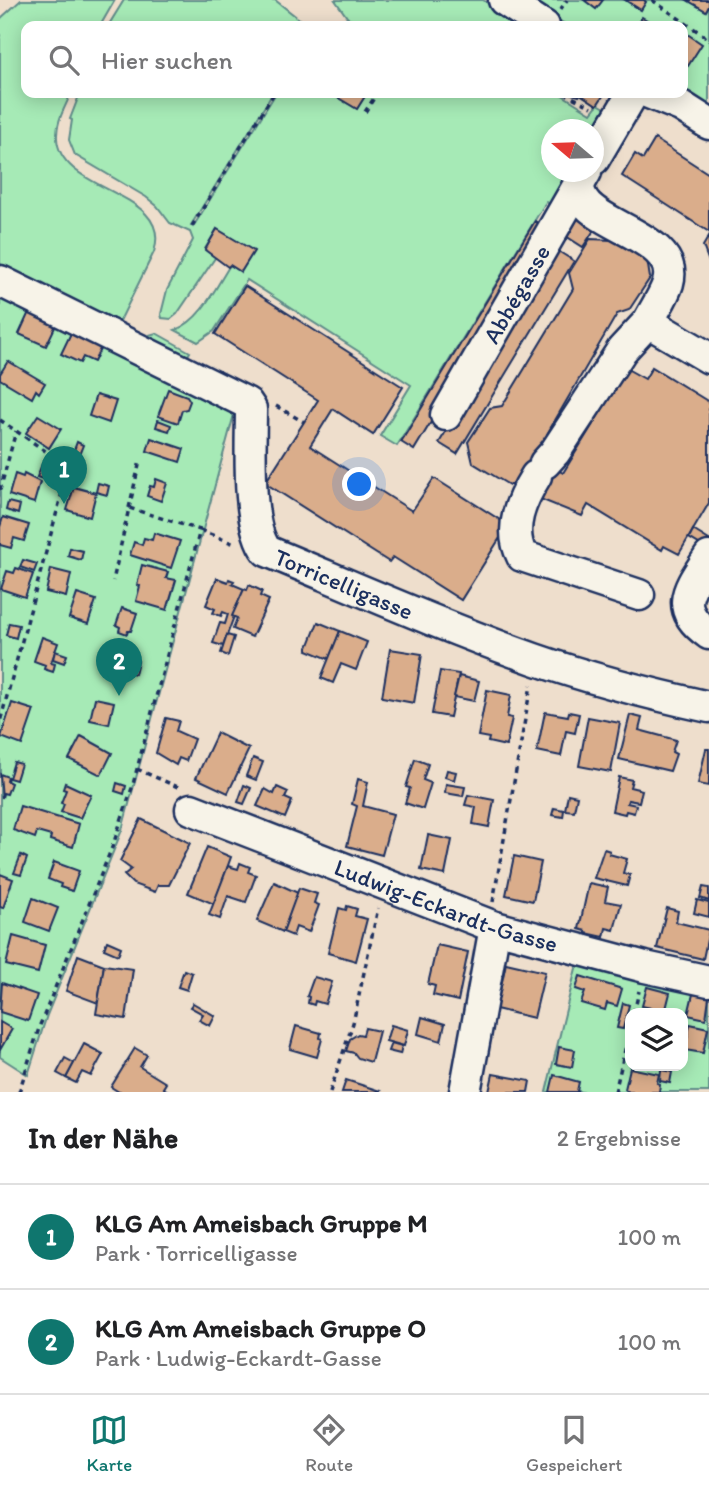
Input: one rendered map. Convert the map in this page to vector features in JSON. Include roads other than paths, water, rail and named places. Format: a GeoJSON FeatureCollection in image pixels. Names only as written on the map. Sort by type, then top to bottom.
{"type":"FeatureCollection","features":[{"type":"Feature","properties":{"kind":"street"},"geometry":{"type":"LineString","coordinates":[[504,0],[536,21]]}},
{"type":"Feature","properties":{"kind":"street","name":"Abbégasse"},"geometry":{"type":"LineString","coordinates":[[604,142],[630,98]]}},
{"type":"Feature","properties":{"kind":"street"},"geometry":{"type":"LineString","coordinates":[[661,98],[681,106],[709,124]]}},
{"type":"Feature","properties":{"kind":"street","name":"Abbégasse"},"geometry":{"type":"LineString","coordinates":[[446,415],[580,182]]}},
{"type":"Feature","properties":{"kind":"street"},"geometry":{"type":"LineString","coordinates":[[584,182],[581,197],[592,208],[658,250],[669,264],[668,282],[648,322],[622,350],[522,502],[515,528],[515,543],[522,556],[639,595]]}},
{"type":"Feature","properties":{"kind":"street","name":"Torricelligasse"},"geometry":{"type":"LineString","coordinates":[[0,281],[247,403],[251,409],[253,520],[261,545],[267,551],[456,630],[536,659],[656,695],[709,707]]}},
{"type":"Feature","properties":{"kind":"street"},"geometry":{"type":"LineString","coordinates":[[648,322],[709,358]]}},
{"type":"Feature","properties":{"kind":"street"},"geometry":{"type":"LineString","coordinates":[[709,557],[686,596],[691,618],[709,634]]}},
{"type":"Feature","properties":{"kind":"street","name":"Ludwig-Eckardt-Gasse"},"geometry":{"type":"LineString","coordinates":[[191,809],[495,927],[709,981]]}},
{"type":"Feature","properties":{"kind":"street"},"geometry":{"type":"LineString","coordinates":[[465,1092],[495,927]]}},
{"type":"Feature","properties":{"kind":"place","name":"KLG Am Ameisbach Gruppe M"},"geometry":{"type":"Point","coordinates":[64,504]}},
{"type":"Feature","properties":{"kind":"place","name":"KLG Am Ameisbach Gruppe O"},"geometry":{"type":"Point","coordinates":[119,696]}}]}
